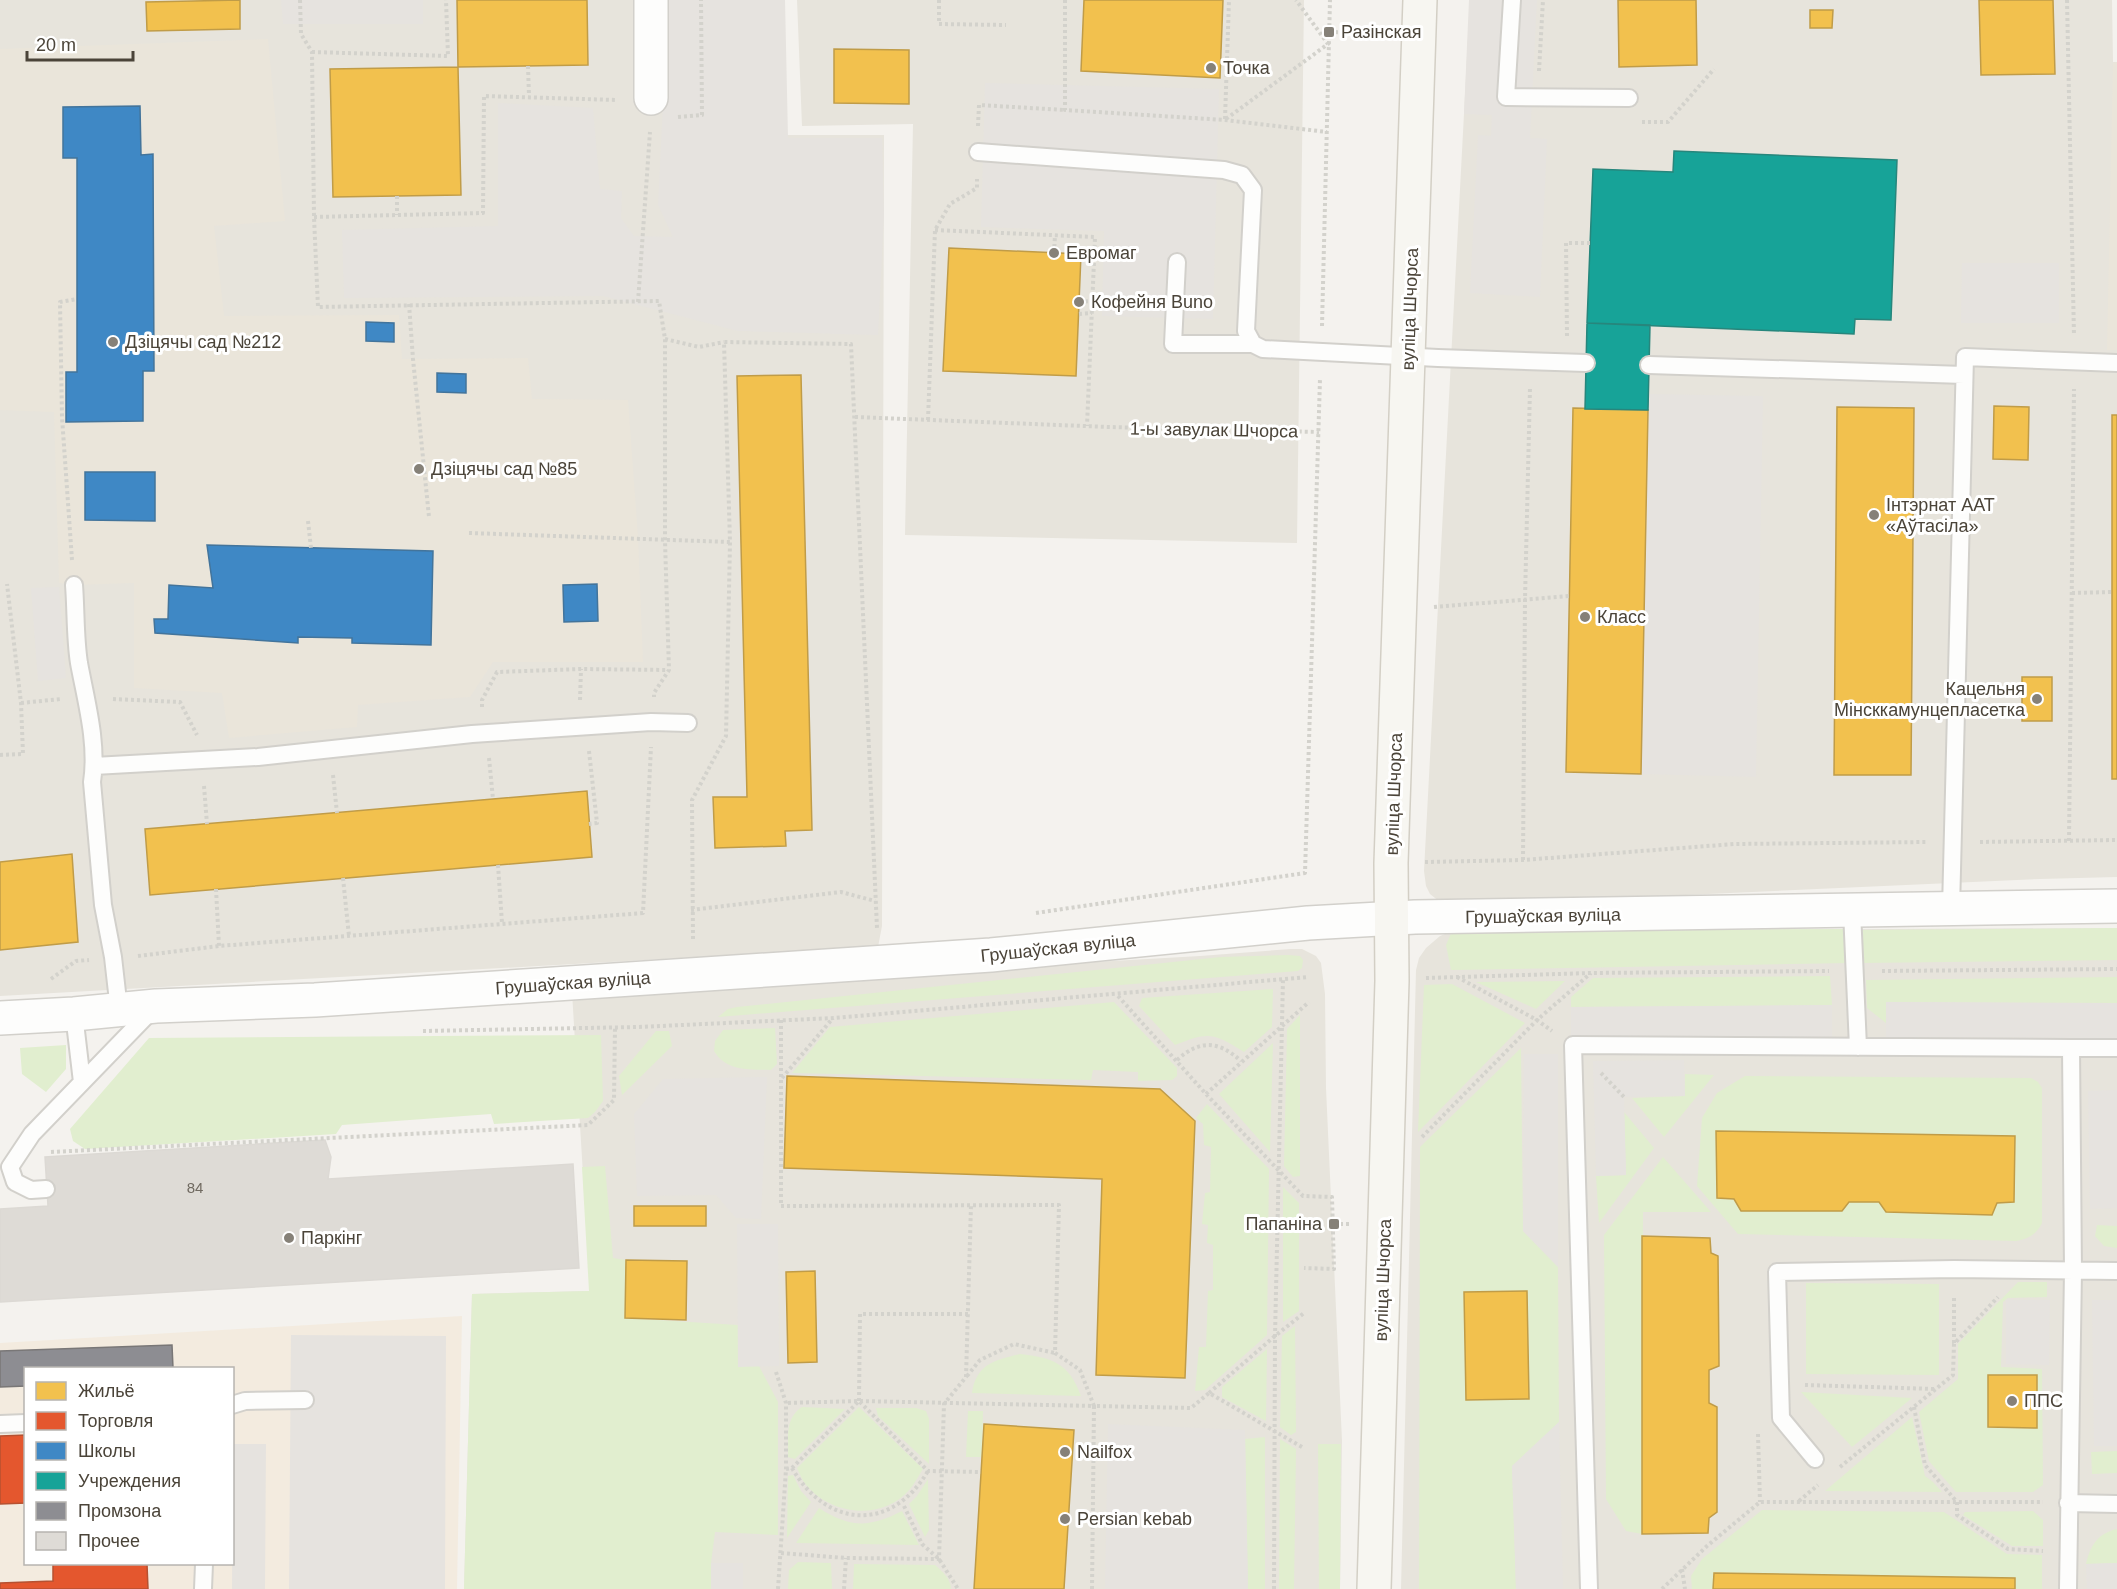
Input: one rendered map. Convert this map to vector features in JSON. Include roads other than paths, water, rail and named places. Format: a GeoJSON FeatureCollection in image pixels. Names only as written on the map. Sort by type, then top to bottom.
{"type":"FeatureCollection","features":[{"type":"Feature","properties":{"kind":"main road","name":"вуліца Шчорса"},"geometry":{"type":"LineString","coordinates":[[1374,1589],[1392,981],[1391,863],[1420,0]]}},
{"type":"Feature","properties":{"kind":"street"},"geometry":{"type":"LineString","coordinates":[[642,104],[651,0]]}},
{"type":"Feature","properties":{"kind":"street","name":"Грушаўская вуліца"},"geometry":{"type":"LineString","coordinates":[[0,1018],[156,1006],[315,1000],[991,955],[1308,923],[1415,917],[2117,906]]}},
{"type":"Feature","properties":{"kind":"lane"},"geometry":{"type":"LineString","coordinates":[[1512,0],[1506,97],[1629,98]]}},
{"type":"Feature","properties":{"kind":"lane"},"geometry":{"type":"LineString","coordinates":[[978,152],[1224,170],[1242,175],[1253,190],[1246,331],[1253,344]]}},
{"type":"Feature","properties":{"kind":"lane"},"geometry":{"type":"LineString","coordinates":[[1177,262],[1173,344],[1253,344],[1263,349],[1321,353],[1586,363]]}},
{"type":"Feature","properties":{"kind":"lane"},"geometry":{"type":"LineString","coordinates":[[1952,909],[1965,357],[2117,363]]}},
{"type":"Feature","properties":{"kind":"lane"},"geometry":{"type":"LineString","coordinates":[[1649,365],[1964,375]]}},
{"type":"Feature","properties":{"kind":"lane"},"geometry":{"type":"LineString","coordinates":[[74,585],[79,661],[87,697],[94,766],[92,782],[103,905],[113,957],[119,1010]]}},
{"type":"Feature","properties":{"kind":"lane"},"geometry":{"type":"LineString","coordinates":[[94,766],[258,757],[472,734],[651,722],[688,723]]}},
{"type":"Feature","properties":{"kind":"lane"},"geometry":{"type":"LineString","coordinates":[[1852,910],[1858,1047]]}},
{"type":"Feature","properties":{"kind":"lane"},"geometry":{"type":"LineString","coordinates":[[46,1189],[31,1190],[15,1182],[10,1167],[33,1134],[156,1006]]}},
{"type":"Feature","properties":{"kind":"lane"},"geometry":{"type":"LineString","coordinates":[[74,1014],[82,1082]]}},
{"type":"Feature","properties":{"kind":"lane"},"geometry":{"type":"LineString","coordinates":[[1589,1589],[1573,1045],[2117,1048]]}},
{"type":"Feature","properties":{"kind":"lane"},"geometry":{"type":"LineString","coordinates":[[2068,1589],[2073,1271],[2071,1048]]}},
{"type":"Feature","properties":{"kind":"lane"},"geometry":{"type":"LineString","coordinates":[[1815,1459],[1781,1418],[1777,1272],[2117,1271]]}},
{"type":"Feature","properties":{"kind":"lane"},"geometry":{"type":"LineString","coordinates":[[234,1404],[245,1401],[305,1400]]}},
{"type":"Feature","properties":{"kind":"lane"},"geometry":{"type":"LineString","coordinates":[[0,1424],[24,1423]]}},
{"type":"Feature","properties":{"kind":"lane"},"geometry":{"type":"LineString","coordinates":[[2068,1503],[2117,1504]]}},
{"type":"Feature","properties":{"kind":"lane"},"geometry":{"type":"LineString","coordinates":[[203,1589],[204,1565]]}},
{"type":"Feature","properties":{"kind":"place","name":"Разінская"},"geometry":{"type":"Point","coordinates":[1329,32]}},
{"type":"Feature","properties":{"kind":"place","name":"Точка"},"geometry":{"type":"Point","coordinates":[1211,68]}},
{"type":"Feature","properties":{"kind":"place","name":"Евромаг"},"geometry":{"type":"Point","coordinates":[1054,253]}},
{"type":"Feature","properties":{"kind":"place","name":"Кофейня Buno"},"geometry":{"type":"Point","coordinates":[1079,302]}},
{"type":"Feature","properties":{"kind":"place","name":"Дзіцячы сад №212"},"geometry":{"type":"Point","coordinates":[113,342]}},
{"type":"Feature","properties":{"kind":"place","name":"Дзіцячы сад №85"},"geometry":{"type":"Point","coordinates":[419,469]}},
{"type":"Feature","properties":{"kind":"place","name":"Інтэрнат ААТ «Аўтасіла»"},"geometry":{"type":"Point","coordinates":[1874,515]}},
{"type":"Feature","properties":{"kind":"place","name":"Класс"},"geometry":{"type":"Point","coordinates":[1585,617]}},
{"type":"Feature","properties":{"kind":"place","name":"Кацельня Мінсккамунцепласетка"},"geometry":{"type":"Point","coordinates":[2037,699]}},
{"type":"Feature","properties":{"kind":"place","name":"Папаніна"},"geometry":{"type":"Point","coordinates":[1334,1224]}},
{"type":"Feature","properties":{"kind":"place","name":"Паркінг"},"geometry":{"type":"Point","coordinates":[289,1238]}},
{"type":"Feature","properties":{"kind":"place","name":"ППС"},"geometry":{"type":"Point","coordinates":[2012,1401]}},
{"type":"Feature","properties":{"kind":"place","name":"Nailfox"},"geometry":{"type":"Point","coordinates":[1065,1452]}},
{"type":"Feature","properties":{"kind":"place","name":"Persian kebab"},"geometry":{"type":"Point","coordinates":[1065,1519]}}]}
